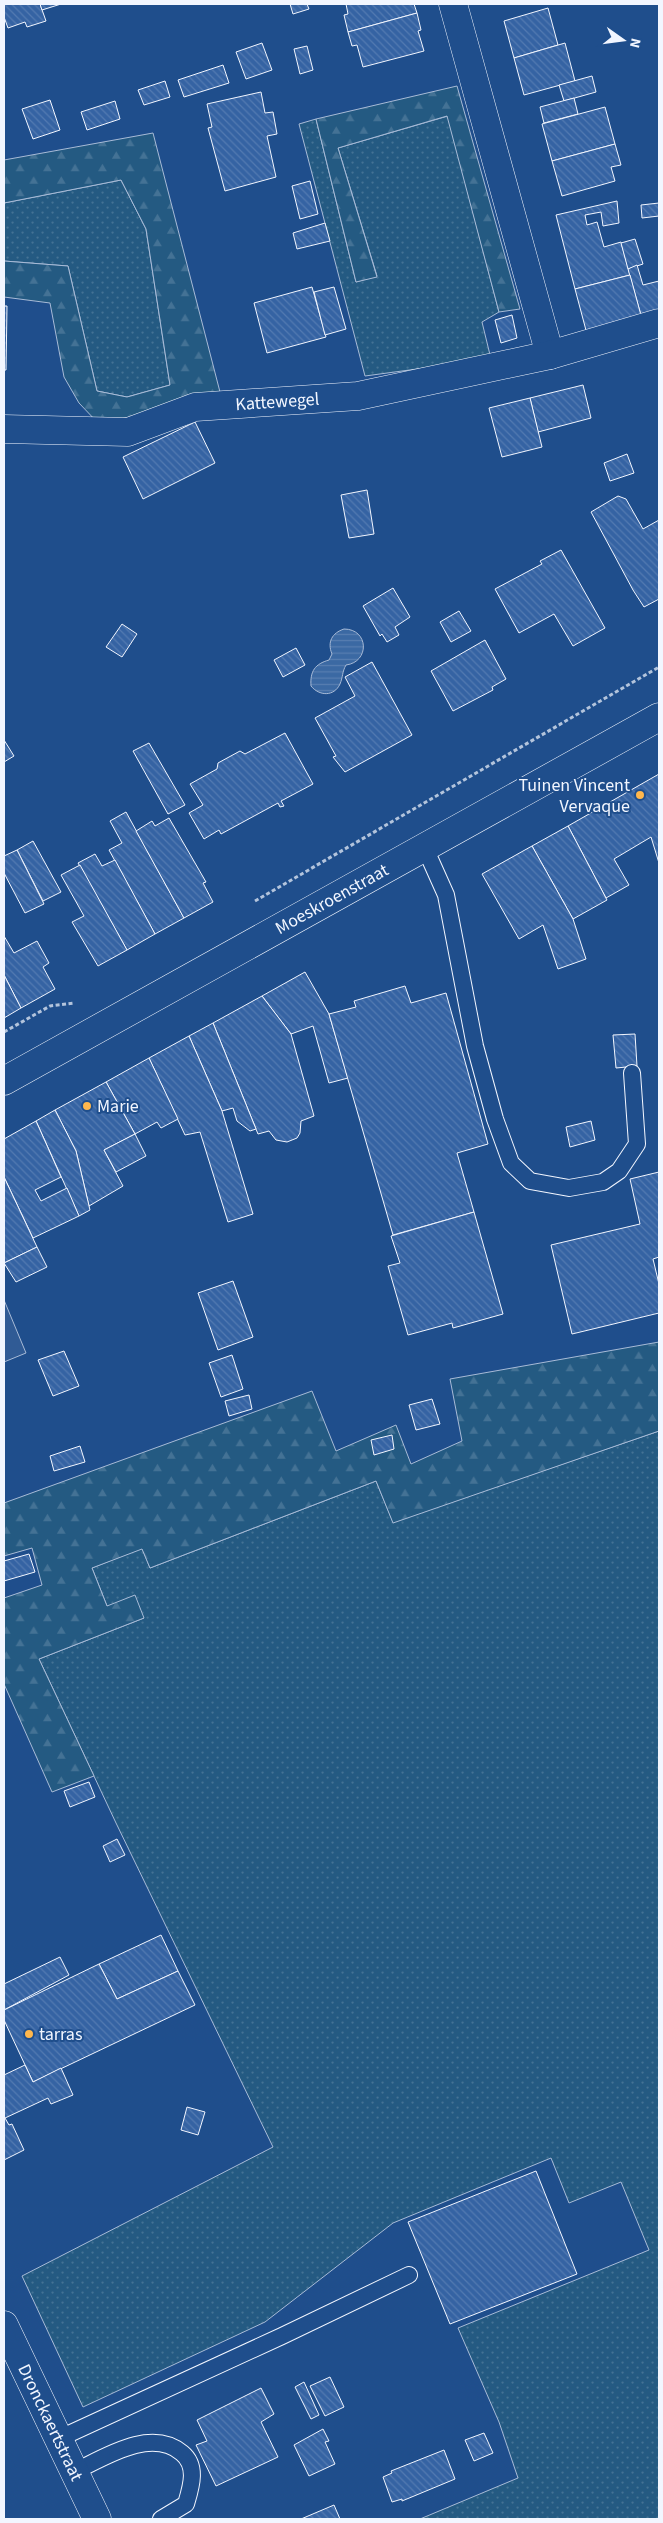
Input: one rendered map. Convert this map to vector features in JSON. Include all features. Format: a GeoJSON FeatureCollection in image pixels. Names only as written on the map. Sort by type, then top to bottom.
{"type":"FeatureCollection","features":[{"type":"Feature","properties":{"kind":"street"},"geometry":{"type":"LineString","coordinates":[[453,4],[550,355]]}},
{"type":"Feature","properties":{"kind":"street","name":"Kattewegel"},"geometry":{"type":"LineString","coordinates":[[4,428],[128,432],[195,407],[358,396],[550,355],[659,323]]}},
{"type":"Feature","properties":{"kind":"street","name":"Moeskroenstraat"},"geometry":{"type":"LineString","coordinates":[[4,1081],[659,716]]}},
{"type":"Feature","properties":{"kind":"street","name":"Dronckaertstraat"},"geometry":{"type":"LineString","coordinates":[[4,2325],[97,2519]]}},
{"type":"Feature","properties":{"kind":"lane"},"geometry":{"type":"LineString","coordinates":[[425,848],[446,895],[475,1046],[495,1119],[511,1163],[530,1181],[569,1188],[602,1182],[619,1171],[637,1144],[632,1073]]}},
{"type":"Feature","properties":{"kind":"lane"},"geometry":{"type":"LineString","coordinates":[[58,2439],[409,2275]]}},
{"type":"Feature","properties":{"kind":"lane"},"geometry":{"type":"LineString","coordinates":[[74,2472],[121,2450],[153,2442],[172,2444],[187,2457],[194,2480],[186,2504],[161,2519]]}},
{"type":"Feature","properties":{"kind":"path"},"geometry":{"type":"LineString","coordinates":[[249,904],[659,667]]}},
{"type":"Feature","properties":{"kind":"path"},"geometry":{"type":"LineString","coordinates":[[4,1032],[50,1006],[78,1003]]}},
{"type":"Feature","properties":{"kind":"green space"},"geometry":{"type":"Polygon","coordinates":[[[457,86],[520,309],[499,312],[447,116],[338,148],[377,277],[356,282],[316,119],[457,86]]]}},
{"type":"Feature","properties":{"kind":"green space"},"geometry":{"type":"Polygon","coordinates":[[[448,116],[499,312],[482,322],[491,359],[365,376],[299,124],[316,119],[356,282],[377,276],[338,148],[448,116]]]}},
{"type":"Feature","properties":{"kind":"green space"},"geometry":{"type":"Polygon","coordinates":[[[153,133],[220,392],[153,413],[98,423],[79,403],[64,377],[50,303],[4,297],[4,261],[68,266],[97,391],[127,397],[170,385],[146,229],[121,180],[4,203],[4,160],[153,133]]]}},
{"type":"Feature","properties":{"kind":"green space"},"geometry":{"type":"Polygon","coordinates":[[[121,180],[146,229],[170,385],[127,397],[97,391],[68,266],[4,261],[4,203],[121,180]]]}},
{"type":"Feature","properties":{"kind":"green space"},"geometry":{"type":"Polygon","coordinates":[[[659,1342],[659,1431],[393,1523],[376,1481],[150,1568],[142,1549],[92,1568],[107,1606],[135,1595],[144,1618],[39,1659],[94,1776],[52,1792],[4,1684],[4,1598],[42,1585],[32,1548],[4,1556],[4,1503],[312,1391],[336,1451],[396,1425],[411,1464],[462,1441],[450,1379],[659,1342]]]}},
{"type":"Feature","properties":{"kind":"green space"},"geometry":{"type":"Polygon","coordinates":[[[659,1431],[659,2519],[420,2519],[518,2478],[499,2422],[458,2328],[649,2250],[621,2182],[569,2203],[551,2158],[393,2223],[265,2322],[83,2407],[22,2276],[273,2147],[39,1659],[144,1618],[107,1606],[92,1568],[142,1548],[150,1568],[376,1481],[393,1522],[659,1431]]]}},
{"type":"Feature","properties":{"kind":"shaded area"},"geometry":{"type":"Polygon","coordinates":[[[344,629],[352,630],[358,634],[362,640],[363,652],[354,663],[346,665],[340,684],[334,691],[326,694],[318,692],[311,686],[311,676],[317,666],[329,660],[332,654],[330,642],[336,633],[344,629]]]}},
{"type":"Feature","properties":{"kind":"shaded area"},"geometry":{"type":"Polygon","coordinates":[[[4,1300],[26,1353],[4,1362],[4,1300]]]}},
{"type":"Feature","properties":{"kind":"building"},"geometry":{"type":"Polygon","coordinates":[[[4,4],[40,4],[46,21],[27,27],[25,22],[8,28],[4,17],[4,4]]]}},
{"type":"Feature","properties":{"kind":"building"},"geometry":{"type":"Polygon","coordinates":[[[40,4],[61,4],[42,10],[40,4]]]}},
{"type":"Feature","properties":{"kind":"building"},"geometry":{"type":"Polygon","coordinates":[[[290,4],[307,4],[309,9],[293,14],[290,4]]]}},
{"type":"Feature","properties":{"kind":"building"},"geometry":{"type":"Polygon","coordinates":[[[346,4],[414,4],[417,13],[348,32],[344,15],[348,14],[346,4]]]}},
{"type":"Feature","properties":{"kind":"building"},"geometry":{"type":"Polygon","coordinates":[[[548,8],[558,45],[514,58],[504,21],[548,8]]]}},
{"type":"Feature","properties":{"kind":"building"},"geometry":{"type":"Polygon","coordinates":[[[417,13],[421,30],[418,31],[424,51],[363,67],[357,45],[352,46],[348,32],[417,13]]]}},
{"type":"Feature","properties":{"kind":"building"},"geometry":{"type":"Polygon","coordinates":[[[262,43],[272,70],[246,79],[236,52],[262,43]]]}},
{"type":"Feature","properties":{"kind":"building"},"geometry":{"type":"Polygon","coordinates":[[[565,43],[575,81],[524,95],[514,58],[565,43]]]}},
{"type":"Feature","properties":{"kind":"building"},"geometry":{"type":"Polygon","coordinates":[[[307,46],[313,70],[300,74],[294,49],[307,46]]]}},
{"type":"Feature","properties":{"kind":"building"},"geometry":{"type":"Polygon","coordinates":[[[223,65],[229,83],[184,97],[178,80],[223,65]]]}},
{"type":"Feature","properties":{"kind":"building"},"geometry":{"type":"Polygon","coordinates":[[[592,76],[596,92],[564,101],[559,85],[592,76]]]}},
{"type":"Feature","properties":{"kind":"building"},"geometry":{"type":"Polygon","coordinates":[[[165,81],[170,97],[144,105],[138,90],[165,81]]]}},
{"type":"Feature","properties":{"kind":"building"},"geometry":{"type":"Polygon","coordinates":[[[261,92],[265,113],[273,112],[277,134],[267,136],[276,177],[225,191],[208,128],[212,127],[207,104],[261,92]]]}},
{"type":"Feature","properties":{"kind":"building"},"geometry":{"type":"Polygon","coordinates":[[[574,98],[578,114],[544,123],[540,107],[574,98]]]}},
{"type":"Feature","properties":{"kind":"building"},"geometry":{"type":"Polygon","coordinates":[[[50,100],[60,130],[33,139],[22,109],[50,100]]]}},
{"type":"Feature","properties":{"kind":"building"},"geometry":{"type":"Polygon","coordinates":[[[115,101],[120,119],[87,130],[81,112],[115,101]]]}},
{"type":"Feature","properties":{"kind":"building"},"geometry":{"type":"Polygon","coordinates":[[[605,107],[615,144],[552,161],[542,124],[605,107]]]}},
{"type":"Feature","properties":{"kind":"building"},"geometry":{"type":"Polygon","coordinates":[[[615,144],[621,165],[611,167],[615,181],[562,196],[552,161],[615,144]]]}},
{"type":"Feature","properties":{"kind":"building"},"geometry":{"type":"Polygon","coordinates":[[[310,181],[318,214],[300,219],[292,186],[310,181]]]}},
{"type":"Feature","properties":{"kind":"building"},"geometry":{"type":"Polygon","coordinates":[[[617,201],[619,223],[603,226],[601,212],[585,215],[587,225],[597,222],[604,247],[621,242],[630,275],[575,289],[556,215],[617,201]]]}},
{"type":"Feature","properties":{"kind":"building"},"geometry":{"type":"Polygon","coordinates":[[[659,203],[659,216],[642,218],[641,205],[659,203]]]}},
{"type":"Feature","properties":{"kind":"building"},"geometry":{"type":"Polygon","coordinates":[[[325,223],[330,241],[297,249],[293,233],[325,223]]]}},
{"type":"Feature","properties":{"kind":"building"},"geometry":{"type":"Polygon","coordinates":[[[635,239],[643,264],[628,269],[621,243],[635,239]]]}},
{"type":"Feature","properties":{"kind":"building"},"geometry":{"type":"Polygon","coordinates":[[[637,265],[643,285],[659,281],[659,311],[642,319],[628,269],[637,265]]]}},
{"type":"Feature","properties":{"kind":"building"},"geometry":{"type":"Polygon","coordinates":[[[630,275],[642,319],[587,334],[575,289],[630,275]]]}},
{"type":"Feature","properties":{"kind":"building"},"geometry":{"type":"Polygon","coordinates":[[[312,287],[326,337],[267,353],[254,303],[312,287]]]}},
{"type":"Feature","properties":{"kind":"building"},"geometry":{"type":"Polygon","coordinates":[[[334,287],[346,329],[325,335],[314,292],[334,287]]]}},
{"type":"Feature","properties":{"kind":"building"},"geometry":{"type":"Polygon","coordinates":[[[4,306],[7,306],[6,370],[4,370],[4,306]]]}},
{"type":"Feature","properties":{"kind":"building"},"geometry":{"type":"Polygon","coordinates":[[[512,315],[517,338],[501,343],[495,320],[512,315]]]}},
{"type":"Feature","properties":{"kind":"building"},"geometry":{"type":"Polygon","coordinates":[[[583,385],[591,418],[538,432],[530,398],[583,385]]]}},
{"type":"Feature","properties":{"kind":"building"},"geometry":{"type":"Polygon","coordinates":[[[530,398],[542,447],[502,457],[489,408],[530,398]]]}},
{"type":"Feature","properties":{"kind":"building"},"geometry":{"type":"Polygon","coordinates":[[[195,422],[215,463],[143,499],[123,457],[195,422]]]}},
{"type":"Feature","properties":{"kind":"building"},"geometry":{"type":"Polygon","coordinates":[[[627,454],[634,473],[610,481],[604,463],[627,454]]]}},
{"type":"Feature","properties":{"kind":"building"},"geometry":{"type":"Polygon","coordinates":[[[367,490],[374,534],[349,538],[341,495],[367,490]]]}},
{"type":"Feature","properties":{"kind":"building"},"geometry":{"type":"Polygon","coordinates":[[[618,496],[626,499],[643,529],[659,520],[659,599],[644,607],[591,512],[618,496]]]}},
{"type":"Feature","properties":{"kind":"building"},"geometry":{"type":"Polygon","coordinates":[[[561,550],[605,628],[573,646],[554,614],[519,633],[495,589],[542,564],[540,561],[561,550]]]}},
{"type":"Feature","properties":{"kind":"building"},"geometry":{"type":"Polygon","coordinates":[[[393,588],[410,617],[395,627],[399,635],[387,642],[382,634],[380,636],[363,606],[393,588]]]}},
{"type":"Feature","properties":{"kind":"building"},"geometry":{"type":"Polygon","coordinates":[[[459,611],[471,631],[451,642],[440,622],[459,611]]]}},
{"type":"Feature","properties":{"kind":"building"},"geometry":{"type":"Polygon","coordinates":[[[122,624],[137,634],[122,657],[106,647],[122,624]]]}},
{"type":"Feature","properties":{"kind":"building"},"geometry":{"type":"Polygon","coordinates":[[[485,640],[506,679],[492,687],[493,690],[453,711],[431,671],[485,640]]]}},
{"type":"Feature","properties":{"kind":"building"},"geometry":{"type":"Polygon","coordinates":[[[296,648],[305,665],[283,677],[274,660],[296,648]]]}},
{"type":"Feature","properties":{"kind":"building"},"geometry":{"type":"Polygon","coordinates":[[[372,662],[412,735],[345,772],[333,757],[336,756],[315,718],[355,696],[345,677],[372,662]]]}},
{"type":"Feature","properties":{"kind":"building"},"geometry":{"type":"Polygon","coordinates":[[[285,733],[313,784],[281,801],[284,806],[280,807],[278,803],[221,834],[219,830],[204,839],[189,813],[203,805],[190,784],[217,769],[218,763],[240,751],[245,754],[285,733]]]}},
{"type":"Feature","properties":{"kind":"building"},"geometry":{"type":"Polygon","coordinates":[[[4,740],[14,756],[4,762],[4,740]]]}},
{"type":"Feature","properties":{"kind":"building"},"geometry":{"type":"Polygon","coordinates":[[[149,743],[185,805],[168,814],[133,751],[149,743]]]}},
{"type":"Feature","properties":{"kind":"building"},"geometry":{"type":"Polygon","coordinates":[[[659,774],[659,863],[651,837],[614,859],[629,885],[606,898],[568,826],[659,774]]]}},
{"type":"Feature","properties":{"kind":"building"},"geometry":{"type":"Polygon","coordinates":[[[126,812],[184,918],[155,934],[109,850],[122,843],[110,821],[126,812]]]}},
{"type":"Feature","properties":{"kind":"building"},"geometry":{"type":"Polygon","coordinates":[[[169,818],[206,882],[203,883],[213,902],[184,918],[136,831],[152,821],[155,826],[169,818]]]}},
{"type":"Feature","properties":{"kind":"building"},"geometry":{"type":"Polygon","coordinates":[[[568,826],[607,900],[573,919],[532,846],[568,826]]]}},
{"type":"Feature","properties":{"kind":"building"},"geometry":{"type":"Polygon","coordinates":[[[33,841],[61,892],[43,901],[17,850],[33,841]]]}},
{"type":"Feature","properties":{"kind":"building"},"geometry":{"type":"Polygon","coordinates":[[[532,846],[573,919],[586,959],[558,969],[543,925],[519,939],[482,874],[532,846]]]}},
{"type":"Feature","properties":{"kind":"building"},"geometry":{"type":"Polygon","coordinates":[[[17,850],[44,904],[25,913],[4,873],[4,856],[17,850]]]}},
{"type":"Feature","properties":{"kind":"building"},"geometry":{"type":"Polygon","coordinates":[[[95,854],[102,866],[115,860],[155,934],[127,950],[78,863],[95,854]]]}},
{"type":"Feature","properties":{"kind":"building"},"geometry":{"type":"Polygon","coordinates":[[[80,865],[127,950],[98,966],[72,922],[84,916],[61,875],[80,865]]]}},
{"type":"Feature","properties":{"kind":"building"},"geometry":{"type":"Polygon","coordinates":[[[4,936],[14,953],[37,941],[49,963],[43,967],[55,989],[21,1008],[4,975],[4,936]]]}},
{"type":"Feature","properties":{"kind":"building"},"geometry":{"type":"Polygon","coordinates":[[[305,972],[329,1014],[348,1078],[329,1083],[313,1026],[291,1034],[262,996],[305,972]]]}},
{"type":"Feature","properties":{"kind":"building"},"geometry":{"type":"Polygon","coordinates":[[[4,975],[21,1008],[4,1018],[4,975]]]}},
{"type":"Feature","properties":{"kind":"building"},"geometry":{"type":"Polygon","coordinates":[[[405,986],[411,1003],[446,993],[488,1144],[457,1153],[474,1212],[393,1235],[329,1014],[356,1007],[354,1001],[405,986]]]}},
{"type":"Feature","properties":{"kind":"building"},"geometry":{"type":"Polygon","coordinates":[[[262,996],[291,1034],[314,1116],[301,1121],[300,1133],[297,1138],[287,1142],[276,1140],[269,1131],[258,1134],[213,1023],[262,996]]]}},
{"type":"Feature","properties":{"kind":"building"},"geometry":{"type":"Polygon","coordinates":[[[213,1023],[256,1129],[250,1131],[237,1121],[233,1108],[222,1111],[189,1036],[213,1023]]]}},
{"type":"Feature","properties":{"kind":"building"},"geometry":{"type":"Polygon","coordinates":[[[635,1034],[637,1066],[616,1068],[613,1035],[635,1034]]]}},
{"type":"Feature","properties":{"kind":"building"},"geometry":{"type":"Polygon","coordinates":[[[189,1036],[222,1111],[253,1214],[228,1222],[200,1132],[185,1135],[149,1058],[189,1036]]]}},
{"type":"Feature","properties":{"kind":"building"},"geometry":{"type":"Polygon","coordinates":[[[149,1058],[178,1119],[161,1128],[157,1122],[135,1134],[106,1082],[149,1058]]]}},
{"type":"Feature","properties":{"kind":"building"},"geometry":{"type":"Polygon","coordinates":[[[106,1082],[135,1134],[104,1150],[123,1186],[89,1206],[76,1151],[55,1110],[106,1082]]]}},
{"type":"Feature","properties":{"kind":"building"},"geometry":{"type":"Polygon","coordinates":[[[55,1110],[76,1151],[90,1210],[79,1216],[36,1121],[55,1110]]]}},
{"type":"Feature","properties":{"kind":"building"},"geometry":{"type":"Polygon","coordinates":[[[36,1121],[61,1177],[35,1190],[41,1201],[67,1188],[79,1216],[33,1238],[4,1177],[4,1139],[36,1121]]]}},
{"type":"Feature","properties":{"kind":"building"},"geometry":{"type":"Polygon","coordinates":[[[591,1121],[595,1140],[570,1147],[566,1127],[591,1121]]]}},
{"type":"Feature","properties":{"kind":"building"},"geometry":{"type":"Polygon","coordinates":[[[135,1134],[146,1156],[116,1172],[104,1150],[135,1134]]]}},
{"type":"Feature","properties":{"kind":"building"},"geometry":{"type":"Polygon","coordinates":[[[659,1172],[659,1257],[653,1259],[659,1284],[659,1313],[572,1334],[551,1245],[640,1224],[630,1179],[659,1172]]]}},
{"type":"Feature","properties":{"kind":"building"},"geometry":{"type":"Polygon","coordinates":[[[4,1177],[37,1247],[4,1263],[4,1177]]]}},
{"type":"Feature","properties":{"kind":"building"},"geometry":{"type":"Polygon","coordinates":[[[474,1212],[503,1314],[453,1328],[452,1323],[408,1335],[388,1266],[400,1263],[391,1236],[474,1212]]]}},
{"type":"Feature","properties":{"kind":"building"},"geometry":{"type":"Polygon","coordinates":[[[37,1247],[47,1267],[16,1282],[4,1263],[37,1247]]]}},
{"type":"Feature","properties":{"kind":"building"},"geometry":{"type":"Polygon","coordinates":[[[233,1281],[253,1337],[218,1350],[198,1293],[233,1281]]]}},
{"type":"Feature","properties":{"kind":"building"},"geometry":{"type":"Polygon","coordinates":[[[64,1351],[79,1386],[53,1396],[38,1360],[64,1351]]]}},
{"type":"Feature","properties":{"kind":"building"},"geometry":{"type":"Polygon","coordinates":[[[232,1355],[243,1389],[221,1397],[209,1363],[232,1355]]]}},
{"type":"Feature","properties":{"kind":"building"},"geometry":{"type":"Polygon","coordinates":[[[249,1395],[252,1409],[229,1416],[225,1401],[249,1395]]]}},
{"type":"Feature","properties":{"kind":"building"},"geometry":{"type":"Polygon","coordinates":[[[432,1399],[440,1424],[416,1430],[409,1405],[432,1399]]]}},
{"type":"Feature","properties":{"kind":"building"},"geometry":{"type":"Polygon","coordinates":[[[392,1435],[394,1449],[374,1455],[371,1440],[392,1435]]]}},
{"type":"Feature","properties":{"kind":"building"},"geometry":{"type":"Polygon","coordinates":[[[80,1446],[85,1462],[54,1471],[50,1456],[80,1446]]]}},
{"type":"Feature","properties":{"kind":"building"},"geometry":{"type":"Polygon","coordinates":[[[29,1554],[35,1572],[4,1581],[4,1561],[29,1554]]]}},
{"type":"Feature","properties":{"kind":"building"},"geometry":{"type":"Polygon","coordinates":[[[89,1782],[95,1797],[70,1807],[64,1791],[89,1782]]]}},
{"type":"Feature","properties":{"kind":"building"},"geometry":{"type":"Polygon","coordinates":[[[117,1839],[125,1855],[110,1862],[103,1846],[117,1839]]]}},
{"type":"Feature","properties":{"kind":"building"},"geometry":{"type":"Polygon","coordinates":[[[161,1935],[178,1971],[117,1999],[99,1964],[161,1935]]]}},
{"type":"Feature","properties":{"kind":"building"},"geometry":{"type":"Polygon","coordinates":[[[60,1957],[69,1975],[4,2010],[4,1984],[60,1957]]]}},
{"type":"Feature","properties":{"kind":"building"},"geometry":{"type":"Polygon","coordinates":[[[99,1964],[117,1999],[178,1971],[195,2005],[33,2082],[4,2020],[4,2010],[99,1964]]]}},
{"type":"Feature","properties":{"kind":"building"},"geometry":{"type":"Polygon","coordinates":[[[25,2065],[33,2082],[61,2068],[73,2095],[51,2104],[48,2098],[5,2118],[9,2125],[12,2124],[24,2150],[4,2160],[4,2075],[25,2065]]]}},
{"type":"Feature","properties":{"kind":"building"},"geometry":{"type":"Polygon","coordinates":[[[187,2107],[205,2112],[198,2135],[181,2130],[187,2107]]]}},
{"type":"Feature","properties":{"kind":"building"},"geometry":{"type":"Polygon","coordinates":[[[536,2171],[577,2274],[450,2324],[408,2222],[536,2171]]]}},
{"type":"Feature","properties":{"kind":"building"},"geometry":{"type":"Polygon","coordinates":[[[330,2377],[344,2407],[325,2416],[310,2386],[330,2377]]]}},
{"type":"Feature","properties":{"kind":"building"},"geometry":{"type":"Polygon","coordinates":[[[304,2382],[319,2415],[311,2419],[295,2387],[304,2382]]]}},
{"type":"Feature","properties":{"kind":"building"},"geometry":{"type":"Polygon","coordinates":[[[261,2388],[274,2414],[261,2422],[278,2457],[216,2486],[196,2445],[207,2441],[197,2420],[261,2388]]]}},
{"type":"Feature","properties":{"kind":"building"},"geometry":{"type":"Polygon","coordinates":[[[323,2429],[329,2441],[325,2442],[335,2464],[309,2476],[294,2445],[323,2429]]]}},
{"type":"Feature","properties":{"kind":"building"},"geometry":{"type":"Polygon","coordinates":[[[484,2433],[493,2453],[474,2461],[465,2440],[484,2433]]]}},
{"type":"Feature","properties":{"kind":"building"},"geometry":{"type":"Polygon","coordinates":[[[444,2450],[455,2479],[402,2501],[402,2499],[392,2502],[383,2477],[392,2473],[391,2471],[444,2450]]]}},
{"type":"Feature","properties":{"kind":"building"},"geometry":{"type":"Polygon","coordinates":[[[334,2505],[340,2519],[301,2519],[334,2505]]]}},
{"type":"Feature","properties":{"kind":"place","name":"Tuinen Vincent Vervaque"},"geometry":{"type":"Point","coordinates":[640,795]}},
{"type":"Feature","properties":{"kind":"place","name":"Marie"},"geometry":{"type":"Point","coordinates":[87,1106]}},
{"type":"Feature","properties":{"kind":"place","name":"tarras"},"geometry":{"type":"Point","coordinates":[29,2034]}}]}
